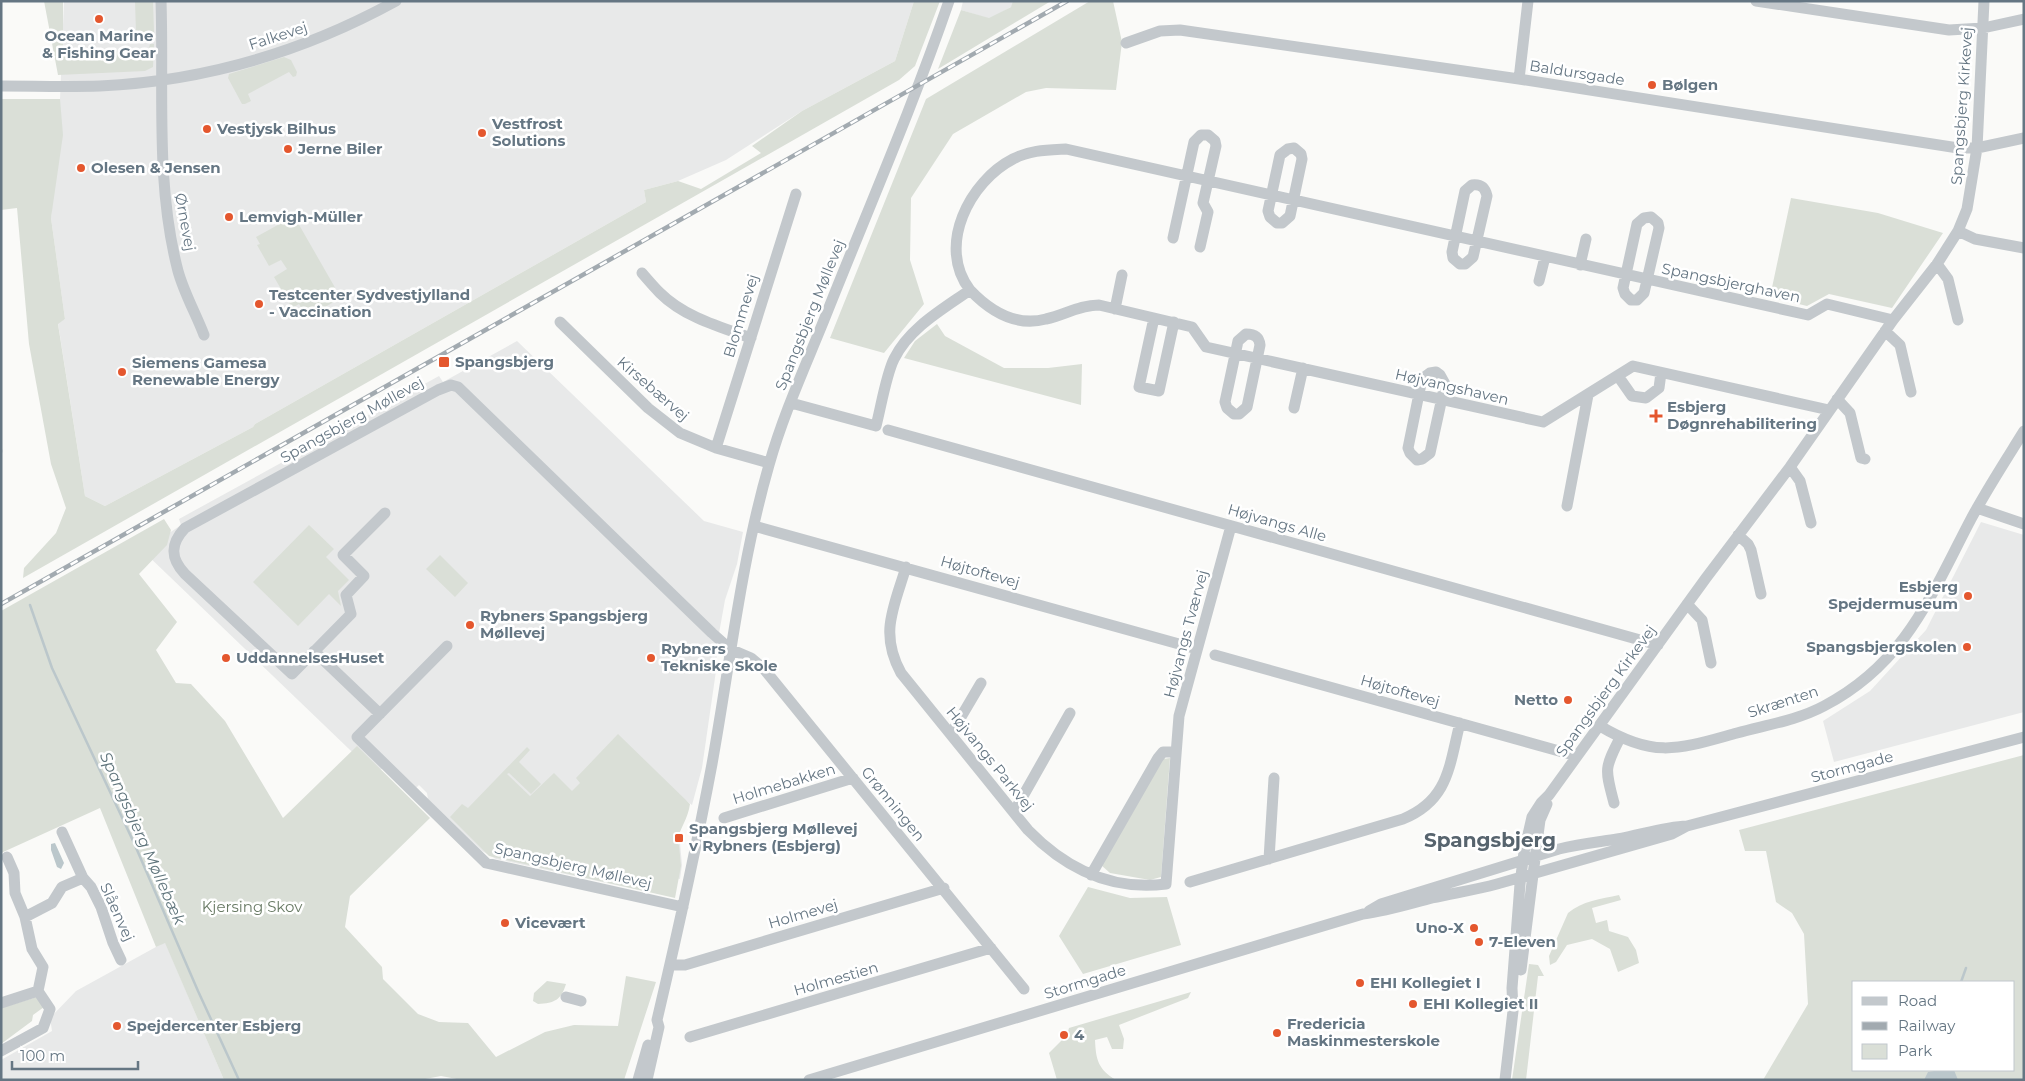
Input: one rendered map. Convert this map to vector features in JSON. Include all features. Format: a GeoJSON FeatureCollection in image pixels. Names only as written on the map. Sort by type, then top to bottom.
{"type":"FeatureCollection","features":[{"type":"Feature","properties":{"kind":"street","name":"Ørnevej"},"geometry":{"type":"LineString","coordinates":[[161,1],[163,180],[166,210],[179,272],[204,335]]}},
{"type":"Feature","properties":{"kind":"street","name":"Falkevej"},"geometry":{"type":"LineString","coordinates":[[1,86],[101,86],[162,79],[220,69],[286,51],[362,20],[396,1]]}},
{"type":"Feature","properties":{"kind":"street","name":"Spangsbjerg Møllevej"},"geometry":{"type":"LineString","coordinates":[[638,1080],[653,1026],[657,1020],[683,907],[712,763],[730,649],[754,526],[769,464],[791,403],[910,108],[949,1]]}},
{"type":"Feature","properties":{"kind":"street"},"geometry":{"type":"LineString","coordinates":[[1519,79],[1528,1]]}},
{"type":"Feature","properties":{"kind":"street"},"geometry":{"type":"LineString","coordinates":[[1756,1],[1949,30],[1983,28],[2024,19]]}},
{"type":"Feature","properties":{"kind":"street","name":"Spangsbjerg Kirkevej"},"geometry":{"type":"LineString","coordinates":[[1513,1011],[1512,988],[1522,868],[1532,817],[1790,466],[1885,331],[1937,264],[1958,231],[1969,200],[1977,148],[1984,1]]}},
{"type":"Feature","properties":{"kind":"street","name":"Baldursgade"},"geometry":{"type":"LineString","coordinates":[[1126,43],[1160,30],[1180,30],[1519,79],[1958,148],[1977,148],[2024,138]]}},
{"type":"Feature","properties":{"kind":"street"},"geometry":{"type":"LineString","coordinates":[[1174,238],[1194,142],[1201,135],[1208,135],[1215,141],[1216,146],[1203,203],[1208,212],[1200,247]]}},
{"type":"Feature","properties":{"kind":"street"},"geometry":{"type":"LineString","coordinates":[[1294,148],[1301,154],[1302,159],[1293,200],[1290,216],[1282,223],[1277,223],[1270,217],[1268,211],[1280,155],[1288,149],[1294,148]]}},
{"type":"Feature","properties":{"kind":"street","name":"Spangsbjerghaven"},"geometry":{"type":"LineString","coordinates":[[970,290],[964,283],[957,263],[956,244],[960,224],[973,197],[991,174],[1014,159],[1039,150],[1066,150],[1808,316],[1827,304],[1894,320]]}},
{"type":"Feature","properties":{"kind":"street"},"geometry":{"type":"LineString","coordinates":[[1479,184],[1486,190],[1487,196],[1477,242],[1473,257],[1466,264],[1460,264],[1453,258],[1452,252],[1465,191],[1472,185],[1479,184]]}},
{"type":"Feature","properties":{"kind":"street","name":"Blommevej"},"geometry":{"type":"LineString","coordinates":[[716,448],[796,194]]}},
{"type":"Feature","properties":{"kind":"street","name":"Spangsbjerghaven"},"geometry":{"type":"LineString","coordinates":[[1651,217],[1658,223],[1659,228],[1647,280],[1641,297],[1632,300],[1625,294],[1623,288],[1637,224],[1644,218],[1651,217]]}},
{"type":"Feature","properties":{"kind":"street"},"geometry":{"type":"LineString","coordinates":[[1958,231],[1975,239],[2024,248]]}},
{"type":"Feature","properties":{"kind":"street"},"geometry":{"type":"LineString","coordinates":[[1580,265],[1586,240]]}},
{"type":"Feature","properties":{"kind":"street"},"geometry":{"type":"LineString","coordinates":[[1539,281],[1545,256]]}},
{"type":"Feature","properties":{"kind":"street"},"geometry":{"type":"LineString","coordinates":[[1937,264],[1948,279],[1958,320]]}},
{"type":"Feature","properties":{"kind":"street"},"geometry":{"type":"LineString","coordinates":[[642,273],[661,295],[679,307],[702,320],[751,338]]}},
{"type":"Feature","properties":{"kind":"street"},"geometry":{"type":"LineString","coordinates":[[1115,309],[1122,275]]}},
{"type":"Feature","properties":{"kind":"street"},"geometry":{"type":"LineString","coordinates":[[791,403],[876,426],[894,360],[905,342],[919,328],[970,290]]}},
{"type":"Feature","properties":{"kind":"street","name":"Højvangshaven"},"geometry":{"type":"LineString","coordinates":[[970,290],[985,305],[1005,316],[1025,321],[1046,319],[1085,305],[1099,305],[1192,327],[1206,347],[1543,422],[1633,366],[1829,410]]}},
{"type":"Feature","properties":{"kind":"street"},"geometry":{"type":"LineString","coordinates":[[1154,318],[1139,387],[1159,391],[1174,322]]}},
{"type":"Feature","properties":{"kind":"street","name":"Kirsebærvej"},"geometry":{"type":"LineString","coordinates":[[560,322],[648,408],[680,433],[716,448],[769,464]]}},
{"type":"Feature","properties":{"kind":"street"},"geometry":{"type":"LineString","coordinates":[[1885,331],[1900,344],[1911,392]]}},
{"type":"Feature","properties":{"kind":"street"},"geometry":{"type":"LineString","coordinates":[[1252,334],[1259,340],[1260,345],[1246,408],[1239,414],[1234,414],[1227,408],[1225,402],[1236,354],[1238,340],[1242,337],[1252,334]]}},
{"type":"Feature","properties":{"kind":"street"},"geometry":{"type":"LineString","coordinates":[[1294,408],[1303,368]]}},
{"type":"Feature","properties":{"kind":"street"},"geometry":{"type":"LineString","coordinates":[[1436,372],[1440,375],[1445,384],[1430,453],[1417,460],[1408,448],[1419,395],[1422,379],[1430,373],[1436,372]]}},
{"type":"Feature","properties":{"kind":"street"},"geometry":{"type":"LineString","coordinates":[[1618,376],[1632,396],[1646,398],[1658,388],[1661,373]]}},
{"type":"Feature","properties":{"kind":"street","name":"Spangsbjerg Møllevej"},"geometry":{"type":"LineString","coordinates":[[385,513],[344,555],[364,576],[346,595],[351,614],[292,674],[177,565],[174,553],[177,537],[185,528],[414,403],[451,385],[458,388],[473,402],[730,649]]}},
{"type":"Feature","properties":{"kind":"street"},"geometry":{"type":"LineString","coordinates":[[1567,506],[1588,395]]}},
{"type":"Feature","properties":{"kind":"street"},"geometry":{"type":"LineString","coordinates":[[1837,399],[1850,413],[1861,458],[1865,459]]}},
{"type":"Feature","properties":{"kind":"street","name":"Højvangs Alle"},"geometry":{"type":"LineString","coordinates":[[888,430],[1658,644]]}},
{"type":"Feature","properties":{"kind":"street","name":"Skrænten"},"geometry":{"type":"LineString","coordinates":[[1600,726],[1620,738],[1635,744],[1670,748],[1699,743],[1799,716],[1824,706],[1844,694],[1890,657],[1904,640],[1919,618],[1977,508],[2024,431]]}},
{"type":"Feature","properties":{"kind":"street"},"geometry":{"type":"LineString","coordinates":[[1790,466],[1800,481],[1811,523]]}},
{"type":"Feature","properties":{"kind":"street"},"geometry":{"type":"LineString","coordinates":[[1977,508],[2024,524]]}},
{"type":"Feature","properties":{"kind":"street","name":"Højtoftevej"},"geometry":{"type":"LineString","coordinates":[[754,526],[1197,649]]}},
{"type":"Feature","properties":{"kind":"street","name":"Højvangs Tværvej"},"geometry":{"type":"LineString","coordinates":[[1166,884],[1179,716],[1231,526]]}},
{"type":"Feature","properties":{"kind":"street"},"geometry":{"type":"LineString","coordinates":[[1738,535],[1748,544],[1751,550],[1761,594]]}},
{"type":"Feature","properties":{"kind":"street","name":"Højvangs Parkvej"},"geometry":{"type":"LineString","coordinates":[[906,567],[889,623],[891,649],[901,672],[1014,812],[1045,847],[1091,875],[1122,884],[1147,886],[1166,884]]}},
{"type":"Feature","properties":{"kind":"street"},"geometry":{"type":"LineString","coordinates":[[1687,604],[1702,620],[1711,662]]}},
{"type":"Feature","properties":{"kind":"street","name":"Spangsbjerg Møllevej"},"geometry":{"type":"LineString","coordinates":[[447,646],[357,737],[486,863],[683,907]]}},
{"type":"Feature","properties":{"kind":"street","name":"Grønningen"},"geometry":{"type":"LineString","coordinates":[[730,649],[751,658],[764,669],[944,888],[1024,989]]}},
{"type":"Feature","properties":{"kind":"street"},"geometry":{"type":"LineString","coordinates":[[314,651],[380,714]]}},
{"type":"Feature","properties":{"kind":"street","name":"Højtoftevej"},"geometry":{"type":"LineString","coordinates":[[1215,655],[1577,756]]}},
{"type":"Feature","properties":{"kind":"street"},"geometry":{"type":"LineString","coordinates":[[951,734],[981,683]]}},
{"type":"Feature","properties":{"kind":"street"},"geometry":{"type":"LineString","coordinates":[[1014,812],[1070,713]]}},
{"type":"Feature","properties":{"kind":"street"},"geometry":{"type":"LineString","coordinates":[[1190,882],[1403,819],[1417,813],[1430,804],[1446,778],[1460,723]]}},
{"type":"Feature","properties":{"kind":"street","name":"Stormgade"},"geometry":{"type":"LineString","coordinates":[[1363,914],[1381,904],[1522,868],[1672,834],[1687,826],[2024,737]]}},
{"type":"Feature","properties":{"kind":"street"},"geometry":{"type":"LineString","coordinates":[[1614,803],[1606,773],[1608,761],[1620,738]]}},
{"type":"Feature","properties":{"kind":"street"},"geometry":{"type":"LineString","coordinates":[[1091,875],[1158,758],[1163,752],[1175,752]]}},
{"type":"Feature","properties":{"kind":"street","name":"Holmebakken"},"geometry":{"type":"LineString","coordinates":[[724,818],[853,778]]}},
{"type":"Feature","properties":{"kind":"street"},"geometry":{"type":"LineString","coordinates":[[1269,859],[1274,778]]}},
{"type":"Feature","properties":{"kind":"street","name":"Spangsbjerg Kirkevej"},"geometry":{"type":"LineString","coordinates":[[1505,1080],[1540,820],[1549,795]]}},
{"type":"Feature","properties":{"kind":"street","name":"Stormgade"},"geometry":{"type":"LineString","coordinates":[[812,1079],[1363,914],[1385,911],[1430,899],[1468,892],[1583,844],[1618,839],[1670,826],[1687,826]]}},
{"type":"Feature","properties":{"kind":"street","name":"Slåenvej"},"geometry":{"type":"LineString","coordinates":[[62,832],[83,878],[90,886],[101,907],[121,960]]}},
{"type":"Feature","properties":{"kind":"street"},"geometry":{"type":"LineString","coordinates":[[1,1051],[43,1028],[50,1009],[38,991],[43,967],[32,949],[25,917],[15,893],[14,873],[6,857]]}},
{"type":"Feature","properties":{"kind":"street","name":"Slåenvej"},"geometry":{"type":"LineString","coordinates":[[25,917],[52,903],[62,887],[83,878]]}},
{"type":"Feature","properties":{"kind":"street","name":"Holmevej"},"geometry":{"type":"LineString","coordinates":[[670,965],[685,965],[944,888]]}},
{"type":"Feature","properties":{"kind":"street","name":"Holmestien"},"geometry":{"type":"LineString","coordinates":[[690,1037],[991,948]]}},
{"type":"Feature","properties":{"kind":"street"},"geometry":{"type":"LineString","coordinates":[[1,1003],[38,991]]}},
{"type":"Feature","properties":{"kind":"street"},"geometry":{"type":"LineString","coordinates":[[566,997],[581,1001]]}},
{"type":"Feature","properties":{"kind":"street","name":"Spangsbjerg Møllevej"},"geometry":{"type":"LineString","coordinates":[[647,1080],[659,1027],[657,1020]]}},
{"type":"Feature","properties":{"kind":"shaded area"},"geometry":{"type":"Polygon","coordinates":[[[64,1],[914,1],[895,61],[802,111],[726,160],[678,181],[644,190],[646,202],[255,424],[253,427],[105,506],[85,496],[58,323],[65,319],[51,218],[60,99],[64,1]]]}},
{"type":"Feature","properties":{"kind":"shaded area"},"geometry":{"type":"Polygon","coordinates":[[[963,1],[1021,1],[990,19],[961,10],[963,1]]]}},
{"type":"Feature","properties":{"kind":"shaded area","name":"Rybners Spangsbjerg Møllevej"},"geometry":{"type":"Polygon","coordinates":[[[517,341],[704,521],[743,532],[737,564],[725,600],[716,650],[717,664],[702,768],[692,805],[684,799],[682,826],[676,842],[680,843],[682,865],[680,879],[652,873],[648,892],[496,859],[482,851],[428,799],[427,793],[419,785],[411,793],[384,768],[374,773],[143,551],[181,525],[179,519],[439,376],[443,382],[517,341]]]}},
{"type":"Feature","properties":{"kind":"shaded area","name":"Spangsbjergskolen"},"geometry":{"type":"Polygon","coordinates":[[[1981,522],[2024,535],[2024,712],[1834,762],[1823,721],[1870,691],[1926,630],[1981,522]]]}},
{"type":"Feature","properties":{"kind":"shaded area"},"geometry":{"type":"Polygon","coordinates":[[[55,843],[64,863],[61,869],[57,867],[51,850],[51,844],[55,843]]]}},
{"type":"Feature","properties":{"kind":"shaded area"},"geometry":{"type":"Polygon","coordinates":[[[165,942],[224,1080],[1,1080],[1,1060],[52,1031],[50,1018],[76,991],[165,942]]]}},
{"type":"Feature","properties":{"kind":"shaded area"},"geometry":{"type":"Polygon","coordinates":[[[1954,1071],[1958,1080],[1924,1080],[1928,1072],[1954,1071]]]}},
{"type":"Feature","properties":{"kind":"green space"},"geometry":{"type":"Polygon","coordinates":[[[44,1],[63,1],[64,50],[118,51],[119,58],[146,58],[150,44],[154,44],[153,67],[145,71],[58,75],[44,1]]]}},
{"type":"Feature","properties":{"kind":"green space"},"geometry":{"type":"Polygon","coordinates":[[[135,1],[153,1],[154,32],[136,33],[135,1]]]}},
{"type":"Feature","properties":{"kind":"green space"},"geometry":{"type":"Polygon","coordinates":[[[914,1],[940,1],[915,66],[899,80],[23,578],[24,568],[56,533],[66,508],[51,464],[29,344],[17,208],[1,210],[1,99],[60,99],[63,135],[51,218],[65,319],[58,324],[85,496],[105,506],[253,427],[255,424],[646,202],[644,190],[678,181],[701,189],[761,153],[752,146],[802,111],[895,61],[914,1]]]}},
{"type":"Feature","properties":{"kind":"green space"},"geometry":{"type":"Polygon","coordinates":[[[1013,1],[1051,1],[938,69],[961,10],[989,18],[1011,7],[1013,1]]]}},
{"type":"Feature","properties":{"kind":"green space"},"geometry":{"type":"Polygon","coordinates":[[[1090,1],[1113,1],[1122,42],[1116,90],[1046,88],[1026,92],[953,134],[911,198],[910,260],[924,304],[884,353],[830,338],[926,99],[1090,1]]]}},
{"type":"Feature","properties":{"kind":"green space"},"geometry":{"type":"Polygon","coordinates":[[[284,57],[291,60],[297,72],[296,76],[293,77],[289,72],[248,94],[251,101],[242,104],[228,78],[229,74],[284,57]]]}},
{"type":"Feature","properties":{"kind":"green space"},"geometry":{"type":"Polygon","coordinates":[[[1791,198],[1878,213],[1943,233],[1892,308],[1829,294],[1807,306],[1770,297],[1791,198]]]}},
{"type":"Feature","properties":{"kind":"green space"},"geometry":{"type":"Polygon","coordinates":[[[294,216],[341,298],[307,317],[299,304],[292,308],[274,277],[287,269],[281,260],[269,266],[257,245],[260,244],[256,237],[294,216]]]}},
{"type":"Feature","properties":{"kind":"green space"},"geometry":{"type":"Polygon","coordinates":[[[937,324],[945,336],[1004,368],[1048,368],[1082,364],[1081,405],[904,358],[915,341],[937,324]]]}},
{"type":"Feature","properties":{"kind":"green space","name":"Kjersing Skov"},"geometry":{"type":"Polygon","coordinates":[[[164,519],[171,530],[167,545],[139,574],[177,622],[156,650],[176,683],[191,684],[225,721],[283,818],[357,746],[430,818],[350,896],[345,927],[382,967],[383,979],[418,1014],[439,1022],[468,1023],[496,1057],[545,1032],[574,1025],[618,1026],[626,976],[656,982],[624,1080],[462,1080],[441,1076],[420,1080],[224,1080],[165,943],[156,947],[100,808],[1,853],[1,611],[164,519]]]}},
{"type":"Feature","properties":{"kind":"green space"},"geometry":{"type":"Polygon","coordinates":[[[309,525],[334,549],[326,557],[349,580],[338,591],[341,606],[329,594],[298,626],[253,582],[309,525]]]}},
{"type":"Feature","properties":{"kind":"green space"},"geometry":{"type":"Polygon","coordinates":[[[440,555],[468,583],[455,597],[426,569],[440,555]]]}},
{"type":"Feature","properties":{"kind":"green space"},"geometry":{"type":"Polygon","coordinates":[[[618,734],[690,804],[676,843],[679,845],[681,866],[675,898],[489,856],[450,817],[462,804],[468,808],[527,747],[530,750],[519,762],[541,784],[531,794],[509,773],[507,774],[530,796],[554,773],[572,791],[580,783],[576,778],[618,734]]]}},
{"type":"Feature","properties":{"kind":"green space"},"geometry":{"type":"Polygon","coordinates":[[[2024,755],[2024,1080],[1763,1080],[1808,1004],[1804,934],[1792,913],[1776,902],[1766,851],[1745,851],[1739,830],[2024,755]]]}},
{"type":"Feature","properties":{"kind":"green space"},"geometry":{"type":"Polygon","coordinates":[[[1170,758],[1161,877],[1150,880],[1110,873],[1101,865],[1163,759],[1170,758]]]}},
{"type":"Feature","properties":{"kind":"green space"},"geometry":{"type":"Polygon","coordinates":[[[1088,887],[1130,898],[1167,897],[1181,945],[1083,974],[1059,936],[1088,887]]]}},
{"type":"Feature","properties":{"kind":"green space"},"geometry":{"type":"Polygon","coordinates":[[[1619,895],[1621,900],[1592,908],[1596,923],[1607,920],[1609,931],[1628,937],[1636,950],[1639,963],[1618,972],[1610,949],[1592,939],[1567,945],[1556,962],[1550,965],[1549,956],[1568,913],[1586,903],[1619,895]]]}},
{"type":"Feature","properties":{"kind":"green space"},"geometry":{"type":"Polygon","coordinates":[[[1529,964],[1538,965],[1544,976],[1538,976],[1526,1080],[1512,1080],[1529,964]]]}},
{"type":"Feature","properties":{"kind":"green space"},"geometry":{"type":"Polygon","coordinates":[[[547,981],[566,984],[562,994],[556,1000],[538,1004],[533,1001],[534,993],[547,981]]]}},
{"type":"Feature","properties":{"kind":"green space"},"geometry":{"type":"Polygon","coordinates":[[[1191,992],[1188,998],[1119,1025],[1124,1039],[1123,1049],[1112,1049],[1107,1037],[1095,1040],[1099,1063],[1105,1072],[1116,1080],[1057,1080],[1049,1053],[1067,1035],[1069,1028],[1191,992]]]}},
{"type":"Feature","properties":{"kind":"green space"},"geometry":{"type":"Polygon","coordinates":[[[37,997],[44,1007],[33,1015],[32,1021],[1,1044],[1,1008],[37,997]]]}},
{"type":"Feature","properties":{"kind":"waterway","name":"Spangsbjerg Møllebæk"},"geometry":{"type":"LineString","coordinates":[[30,605],[52,668],[134,843],[239,1080]]}},
{"type":"Feature","properties":{"kind":"waterway"},"geometry":{"type":"LineString","coordinates":[[1961,981],[1966,968]]}},
{"type":"Feature","properties":{"kind":"railway"},"geometry":{"type":"LineString","coordinates":[[1,604],[1067,1]]}},
{"type":"Feature","properties":{"kind":"place","name":"Ocean Marine & Fishing Gear"},"geometry":{"type":"Point","coordinates":[99,19]}},
{"type":"Feature","properties":{"kind":"place","name":"Bølgen"},"geometry":{"type":"Point","coordinates":[1652,85]}},
{"type":"Feature","properties":{"kind":"place","name":"Vestjysk Bilhus"},"geometry":{"type":"Point","coordinates":[207,129]}},
{"type":"Feature","properties":{"kind":"place","name":"Vestfrost Solutions"},"geometry":{"type":"Point","coordinates":[482,133]}},
{"type":"Feature","properties":{"kind":"place","name":"Jerne Biler"},"geometry":{"type":"Point","coordinates":[288,149]}},
{"type":"Feature","properties":{"kind":"place","name":"Olesen & Jensen"},"geometry":{"type":"Point","coordinates":[81,168]}},
{"type":"Feature","properties":{"kind":"place","name":"Lemvigh-Müller"},"geometry":{"type":"Point","coordinates":[229,217]}},
{"type":"Feature","properties":{"kind":"place","name":"Testcenter Sydvestjylland - Vaccination"},"geometry":{"type":"Point","coordinates":[259,304]}},
{"type":"Feature","properties":{"kind":"place","name":"Spangsbjerg"},"geometry":{"type":"Point","coordinates":[444,362]}},
{"type":"Feature","properties":{"kind":"place","name":"Siemens Gamesa Renewable Energy"},"geometry":{"type":"Point","coordinates":[122,372]}},
{"type":"Feature","properties":{"kind":"place","name":"Esbjerg Døgnrehabilitering"},"geometry":{"type":"Point","coordinates":[1656,416]}},
{"type":"Feature","properties":{"kind":"place","name":"Esbjerg Spejdermuseum"},"geometry":{"type":"Point","coordinates":[1968,596]}},
{"type":"Feature","properties":{"kind":"place","name":"Rybners Spangsbjerg Møllevej"},"geometry":{"type":"Point","coordinates":[470,625]}},
{"type":"Feature","properties":{"kind":"place","name":"Spangsbjergskolen"},"geometry":{"type":"Point","coordinates":[1967,647]}},
{"type":"Feature","properties":{"kind":"place","name":"UddannelsesHuset"},"geometry":{"type":"Point","coordinates":[226,658]}},
{"type":"Feature","properties":{"kind":"place","name":"Rybners Tekniske Skole"},"geometry":{"type":"Point","coordinates":[651,658]}},
{"type":"Feature","properties":{"kind":"place","name":"Netto"},"geometry":{"type":"Point","coordinates":[1568,700]}},
{"type":"Feature","properties":{"kind":"place","name":"Spangsbjerg Møllevej v Rybners (Esbjerg)"},"geometry":{"type":"Point","coordinates":[679,838]}},
{"type":"Feature","properties":{"kind":"place","name":"Vicevært"},"geometry":{"type":"Point","coordinates":[505,923]}},
{"type":"Feature","properties":{"kind":"place","name":"Uno-X"},"geometry":{"type":"Point","coordinates":[1474,928]}},
{"type":"Feature","properties":{"kind":"place","name":"7-Eleven"},"geometry":{"type":"Point","coordinates":[1479,942]}},
{"type":"Feature","properties":{"kind":"place","name":"EHI Kollegiet I"},"geometry":{"type":"Point","coordinates":[1360,983]}},
{"type":"Feature","properties":{"kind":"place","name":"EHI Kollegiet II"},"geometry":{"type":"Point","coordinates":[1413,1004]}},
{"type":"Feature","properties":{"kind":"place","name":"Spejdercenter Esbjerg"},"geometry":{"type":"Point","coordinates":[117,1026]}},
{"type":"Feature","properties":{"kind":"place","name":"Fredericia Maskinmesterskole"},"geometry":{"type":"Point","coordinates":[1277,1033]}},
{"type":"Feature","properties":{"kind":"place","name":"4"},"geometry":{"type":"Point","coordinates":[1064,1035]}},
{"type":"Feature","properties":{"kind":"district","name":"Spangsbjerg"},"geometry":{"type":"Point","coordinates":[1490,840]}}]}
